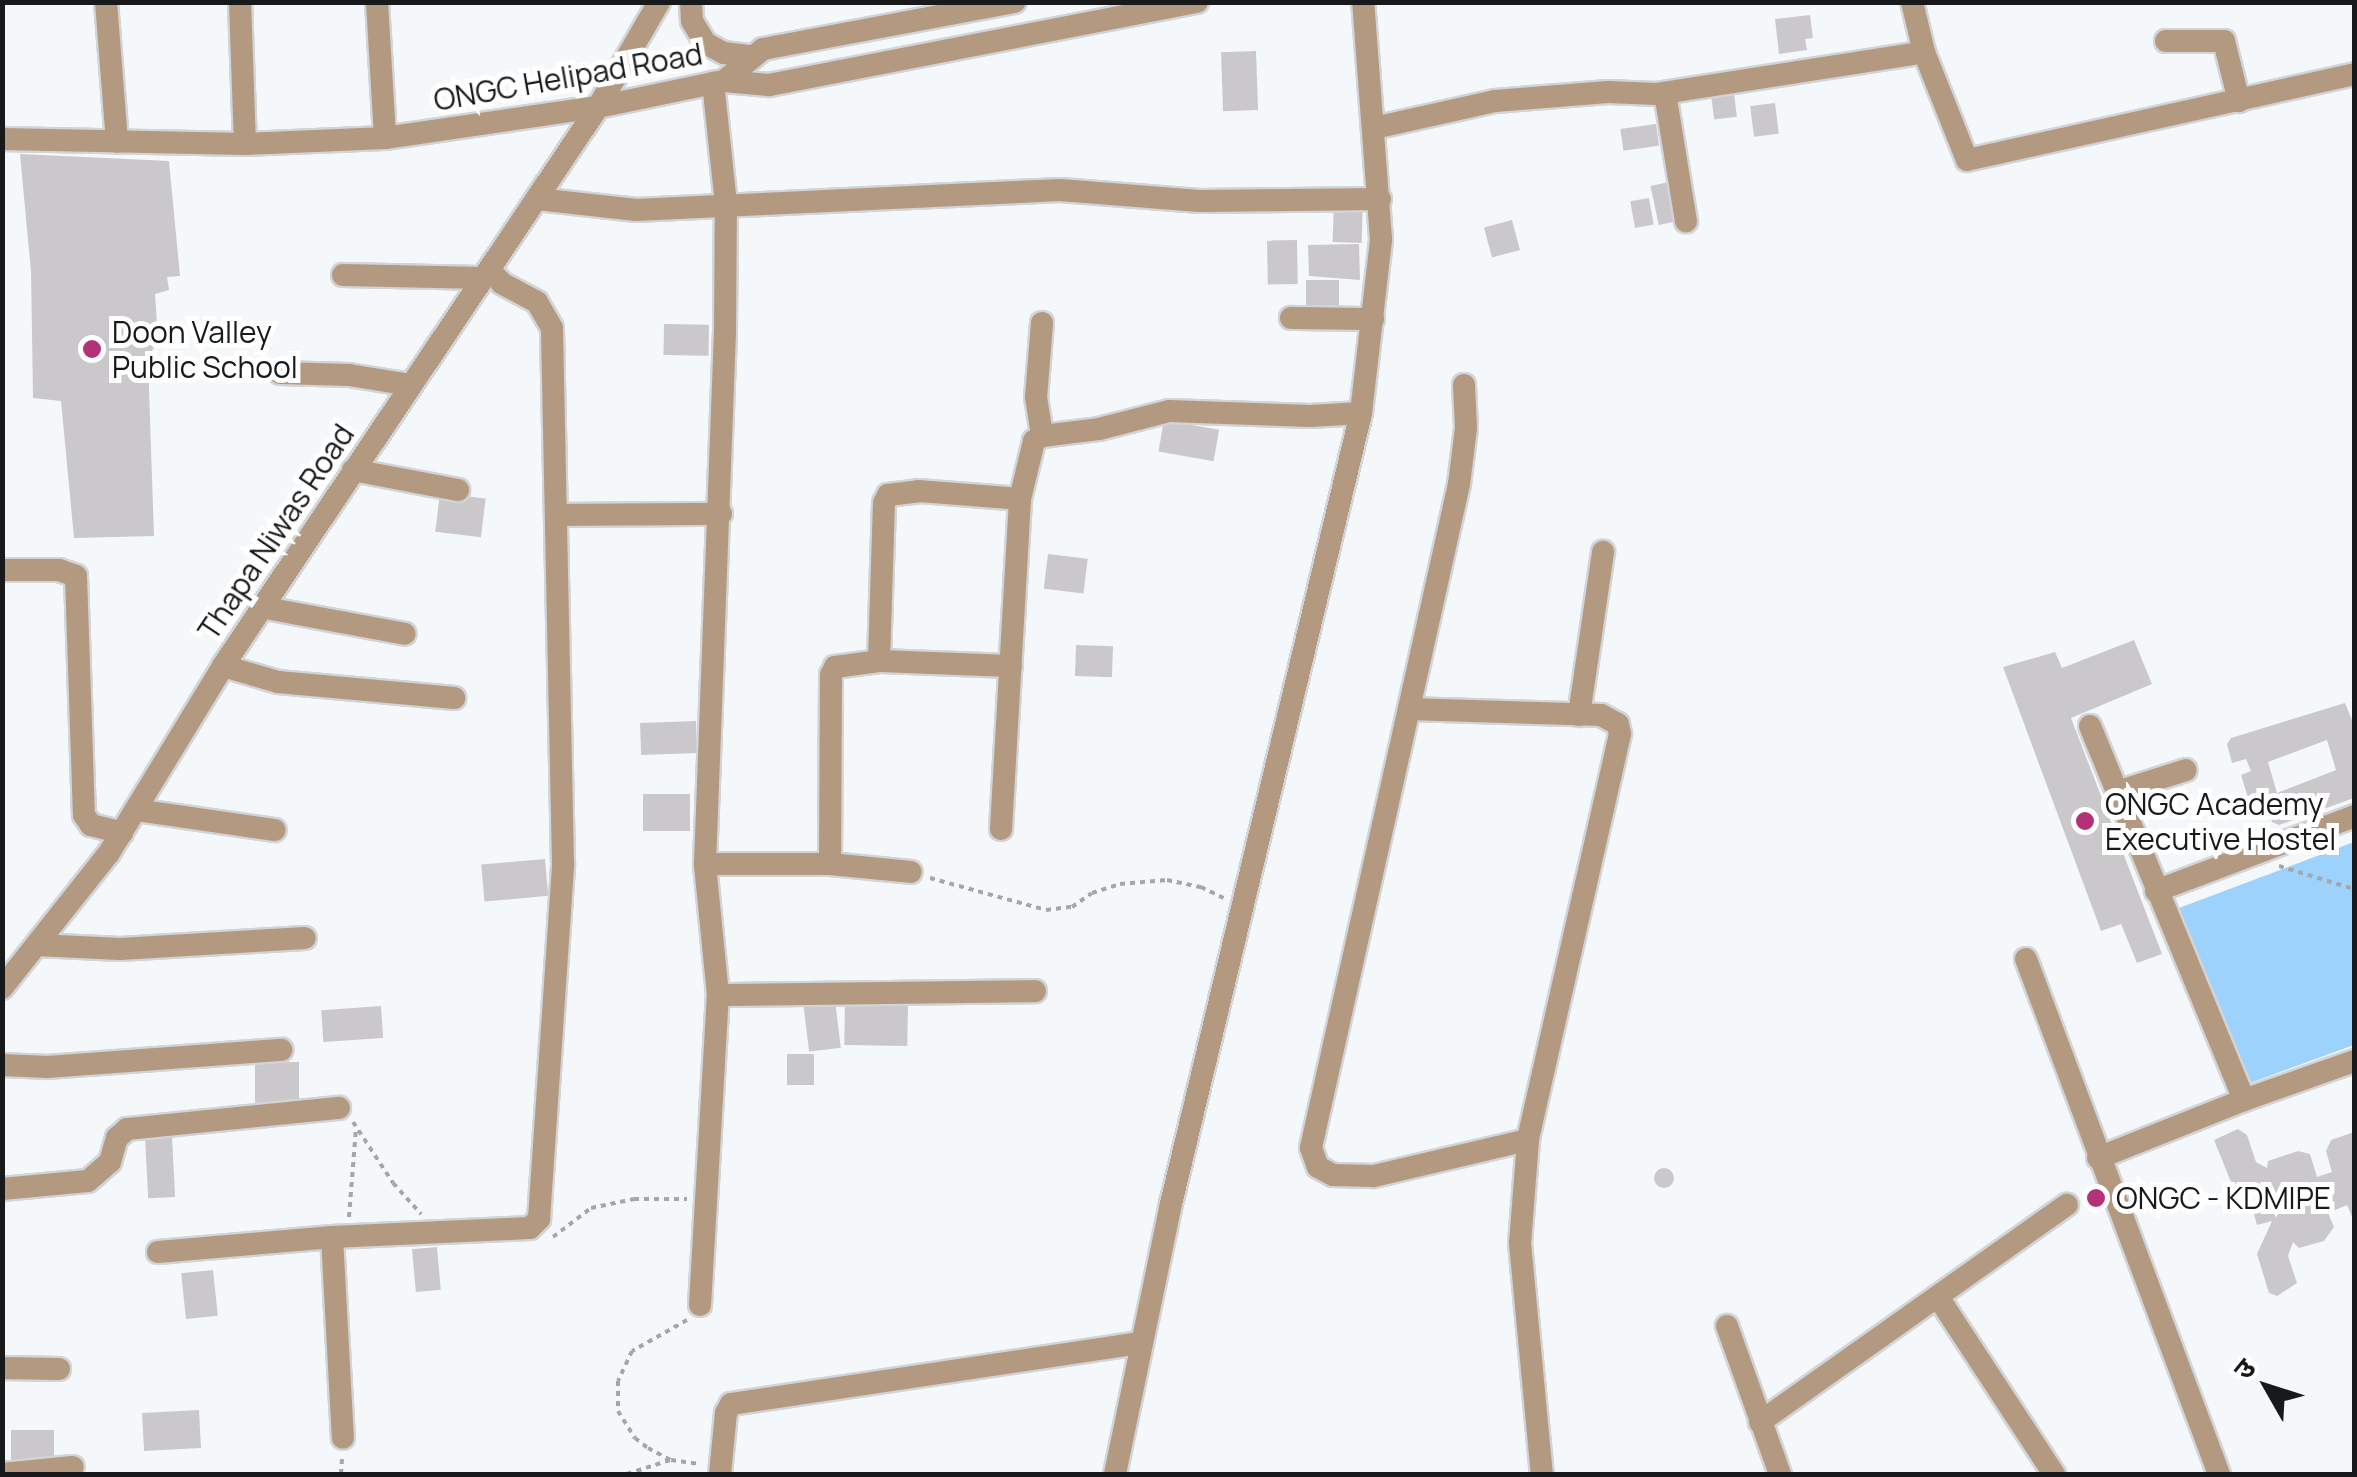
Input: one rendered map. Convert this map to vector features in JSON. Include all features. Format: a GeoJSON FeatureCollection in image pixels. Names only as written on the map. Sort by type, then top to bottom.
{"type":"FeatureCollection","features":[{"type":"Feature","properties":{"kind":"street"},"geometry":{"type":"LineString","coordinates":[[106,2],[116,142]]}},
{"type":"Feature","properties":{"kind":"street"},"geometry":{"type":"LineString","coordinates":[[240,2],[245,144]]}},
{"type":"Feature","properties":{"kind":"street"},"geometry":{"type":"LineString","coordinates":[[376,2],[385,138]]}},
{"type":"Feature","properties":{"kind":"street","name":"Thapa Niwas Road"},"geometry":{"type":"LineString","coordinates":[[2,988],[122,833],[260,607],[537,199],[659,2]]}},
{"type":"Feature","properties":{"kind":"street"},"geometry":{"type":"LineString","coordinates":[[690,2],[692,21],[705,42],[724,53],[750,56]]}},
{"type":"Feature","properties":{"kind":"street"},"geometry":{"type":"LineString","coordinates":[[700,1304],[718,995],[704,864],[721,514],[726,204],[718,82],[750,56],[780,45],[1015,2]]}},
{"type":"Feature","properties":{"kind":"street","name":"ONGC Helipad Road"},"geometry":{"type":"LineString","coordinates":[[2,140],[245,144],[385,138],[598,106],[718,82],[769,85],[1197,2]]}},
{"type":"Feature","properties":{"kind":"street"},"geometry":{"type":"LineString","coordinates":[[1115,1474],[1241,906],[1361,413],[1382,239],[1363,2]]}},
{"type":"Feature","properties":{"kind":"street"},"geometry":{"type":"LineString","coordinates":[[1912,2],[1924,52],[1967,160],[2354,74]]}},
{"type":"Feature","properties":{"kind":"street"},"geometry":{"type":"LineString","coordinates":[[2166,41],[2224,41],[2239,100]]}},
{"type":"Feature","properties":{"kind":"street"},"geometry":{"type":"LineString","coordinates":[[1374,128],[1495,101],[1608,92],[1665,93],[1924,52]]}},
{"type":"Feature","properties":{"kind":"street"},"geometry":{"type":"LineString","coordinates":[[1665,93],[1686,221]]}},
{"type":"Feature","properties":{"kind":"street"},"geometry":{"type":"LineString","coordinates":[[537,199],[636,210],[1060,190],[1200,201],[1380,199]]}},
{"type":"Feature","properties":{"kind":"street"},"geometry":{"type":"LineString","coordinates":[[158,1252],[343,1236],[530,1228],[540,1210],[563,864],[558,515],[550,320],[537,302],[486,274],[343,274]]}},
{"type":"Feature","properties":{"kind":"street"},"geometry":{"type":"LineString","coordinates":[[1291,318],[1373,319]]}},
{"type":"Feature","properties":{"kind":"street"},"geometry":{"type":"LineString","coordinates":[[1042,323],[1036,397],[1042,436]]}},
{"type":"Feature","properties":{"kind":"street"},"geometry":{"type":"LineString","coordinates":[[280,373],[349,375],[411,385]]}},
{"type":"Feature","properties":{"kind":"street"},"geometry":{"type":"LineString","coordinates":[[1464,385],[1466,428],[1459,484],[1311,1148],[1318,1168],[1333,1175],[1374,1176],[1528,1140]]}},
{"type":"Feature","properties":{"kind":"street"},"geometry":{"type":"LineString","coordinates":[[1001,830],[1020,498],[1029,450],[1042,436],[1100,430],[1170,411],[1310,416],[1361,413]]}},
{"type":"Feature","properties":{"kind":"street"},"geometry":{"type":"LineString","coordinates":[[353,470],[458,490]]}},
{"type":"Feature","properties":{"kind":"street"},"geometry":{"type":"LineString","coordinates":[[878,661],[884,503],[888,495],[919,490],[1020,498]]}},
{"type":"Feature","properties":{"kind":"street"},"geometry":{"type":"LineString","coordinates":[[558,515],[721,514]]}},
{"type":"Feature","properties":{"kind":"street"},"geometry":{"type":"LineString","coordinates":[[1579,715],[1603,552]]}},
{"type":"Feature","properties":{"kind":"street"},"geometry":{"type":"LineString","coordinates":[[2,570],[59,570],[76,576],[84,815],[90,824],[122,833]]}},
{"type":"Feature","properties":{"kind":"street"},"geometry":{"type":"LineString","coordinates":[[260,607],[404,634]]}},
{"type":"Feature","properties":{"kind":"street"},"geometry":{"type":"LineString","coordinates":[[830,864],[831,675],[835,666],[878,661],[1011,666]]}},
{"type":"Feature","properties":{"kind":"street"},"geometry":{"type":"LineString","coordinates":[[222,666],[278,682],[454,698]]}},
{"type":"Feature","properties":{"kind":"street"},"geometry":{"type":"LineString","coordinates":[[1409,709],[1611,718],[1618,724],[1620,734],[1528,1140],[1520,1243],[1542,1474]]}},
{"type":"Feature","properties":{"kind":"street"},"geometry":{"type":"LineString","coordinates":[[2090,726],[2244,1100]]}},
{"type":"Feature","properties":{"kind":"street"},"geometry":{"type":"LineString","coordinates":[[2117,792],[2186,770]]}},
{"type":"Feature","properties":{"kind":"street"},"geometry":{"type":"LineString","coordinates":[[136,810],[275,830]]}},
{"type":"Feature","properties":{"kind":"street"},"geometry":{"type":"LineString","coordinates":[[2156,891],[2354,816]]}},
{"type":"Feature","properties":{"kind":"street"},"geometry":{"type":"LineString","coordinates":[[704,864],[830,864],[911,872]]}},
{"type":"Feature","properties":{"kind":"street"},"geometry":{"type":"LineString","coordinates":[[37,944],[120,949],[304,938]]}},
{"type":"Feature","properties":{"kind":"street"},"geometry":{"type":"LineString","coordinates":[[2026,959],[2219,1474]]}},
{"type":"Feature","properties":{"kind":"street"},"geometry":{"type":"LineString","coordinates":[[718,995],[1036,991]]}},
{"type":"Feature","properties":{"kind":"street"},"geometry":{"type":"LineString","coordinates":[[2,1065],[48,1067],[280,1050]]}},
{"type":"Feature","properties":{"kind":"street"},"geometry":{"type":"LineString","coordinates":[[2098,1158],[2244,1100],[2354,1062]]}},
{"type":"Feature","properties":{"kind":"street"},"geometry":{"type":"LineString","coordinates":[[2,1189],[88,1181],[110,1162],[117,1138],[127,1129],[347,1116]]}},
{"type":"Feature","properties":{"kind":"street"},"geometry":{"type":"LineString","coordinates":[[1760,1422],[2067,1205]]}},
{"type":"Feature","properties":{"kind":"street"},"geometry":{"type":"LineString","coordinates":[[343,1236],[343,1438]]}},
{"type":"Feature","properties":{"kind":"street"},"geometry":{"type":"LineString","coordinates":[[1938,1296],[2054,1474]]}},
{"type":"Feature","properties":{"kind":"street"},"geometry":{"type":"LineString","coordinates":[[1727,1326],[1780,1474]]}},
{"type":"Feature","properties":{"kind":"street"},"geometry":{"type":"LineString","coordinates":[[720,1471],[726,1412],[732,1404],[1141,1343]]}},
{"type":"Feature","properties":{"kind":"street"},"geometry":{"type":"LineString","coordinates":[[2,1368],[59,1369]]}},
{"type":"Feature","properties":{"kind":"street"},"geometry":{"type":"LineString","coordinates":[[2,1474],[73,1467]]}},
{"type":"Feature","properties":{"kind":"path"},"geometry":{"type":"LineString","coordinates":[[2246,857],[2354,889]]}},
{"type":"Feature","properties":{"kind":"path"},"geometry":{"type":"LineString","coordinates":[[911,872],[1046,910],[1072,907],[1092,893],[1120,884],[1167,880],[1201,886],[1241,906]]}},
{"type":"Feature","properties":{"kind":"path"},"geometry":{"type":"LineString","coordinates":[[347,1116],[393,1183],[435,1231]]}},
{"type":"Feature","properties":{"kind":"path"},"geometry":{"type":"LineString","coordinates":[[343,1236],[346,1210],[354,1191],[347,1116]]}},
{"type":"Feature","properties":{"kind":"path"},"geometry":{"type":"LineString","coordinates":[[530,1228],[550,1238],[591,1208],[634,1199],[706,1198]]}},
{"type":"Feature","properties":{"kind":"path"},"geometry":{"type":"LineString","coordinates":[[700,1304],[683,1326],[632,1352],[618,1381],[618,1410],[635,1438],[671,1460],[720,1471]]}},
{"type":"Feature","properties":{"kind":"path"},"geometry":{"type":"LineString","coordinates":[[627,1474],[671,1460]]}},
{"type":"Feature","properties":{"kind":"shaded area"},"geometry":{"type":"Polygon","coordinates":[[[2354,842],[2354,1045],[2250,1083],[2179,908],[2354,842]]]}},
{"type":"Feature","properties":{"kind":"building"},"geometry":{"type":"Polygon","coordinates":[[[1810,15],[1813,38],[1805,39],[1807,50],[1779,54],[1775,19],[1810,15]]]}},
{"type":"Feature","properties":{"kind":"building"},"geometry":{"type":"Polygon","coordinates":[[[1256,51],[1258,110],[1223,111],[1221,52],[1256,51]]]}},
{"type":"Feature","properties":{"kind":"building"},"geometry":{"type":"Polygon","coordinates":[[[1734,93],[1737,117],[1714,120],[1711,96],[1734,93]]]}},
{"type":"Feature","properties":{"kind":"building"},"geometry":{"type":"Polygon","coordinates":[[[1775,103],[1779,134],[1754,137],[1750,106],[1775,103]]]}},
{"type":"Feature","properties":{"kind":"building"},"geometry":{"type":"Polygon","coordinates":[[[1656,124],[1659,146],[1623,151],[1620,129],[1656,124]]]}},
{"type":"Feature","properties":{"kind":"building","name":"Doon Valley Public School"},"geometry":{"type":"Polygon","coordinates":[[[20,154],[169,161],[180,276],[167,277],[169,290],[155,294],[158,338],[148,360],[154,536],[74,538],[61,401],[33,398],[31,272],[20,154]]]}},
{"type":"Feature","properties":{"kind":"building"},"geometry":{"type":"Polygon","coordinates":[[[1669,182],[1677,221],[1659,225],[1650,186],[1669,182]]]}},
{"type":"Feature","properties":{"kind":"building"},"geometry":{"type":"Polygon","coordinates":[[[1649,198],[1654,225],[1635,228],[1630,201],[1649,198]]]}},
{"type":"Feature","properties":{"kind":"building"},"geometry":{"type":"Polygon","coordinates":[[[1334,202],[1363,203],[1362,243],[1333,242],[1334,202]]]}},
{"type":"Feature","properties":{"kind":"building"},"geometry":{"type":"Polygon","coordinates":[[[1512,220],[1520,250],[1492,257],[1484,228],[1512,220]]]}},
{"type":"Feature","properties":{"kind":"building"},"geometry":{"type":"Polygon","coordinates":[[[1297,240],[1298,284],[1268,285],[1267,241],[1297,240]]]}},
{"type":"Feature","properties":{"kind":"building"},"geometry":{"type":"Polygon","coordinates":[[[1359,244],[1360,280],[1309,276],[1308,245],[1359,244]]]}},
{"type":"Feature","properties":{"kind":"building"},"geometry":{"type":"Polygon","coordinates":[[[1306,280],[1339,280],[1339,306],[1306,306],[1306,280]]]}},
{"type":"Feature","properties":{"kind":"building"},"geometry":{"type":"Polygon","coordinates":[[[664,324],[709,325],[708,356],[663,355],[664,324]]]}},
{"type":"Feature","properties":{"kind":"building"},"geometry":{"type":"Polygon","coordinates":[[[1164,420],[1219,430],[1214,461],[1158,452],[1164,420]]]}},
{"type":"Feature","properties":{"kind":"building"},"geometry":{"type":"Polygon","coordinates":[[[440,493],[486,499],[481,537],[435,532],[440,493]]]}},
{"type":"Feature","properties":{"kind":"building"},"geometry":{"type":"Polygon","coordinates":[[[1048,554],[1088,559],[1083,594],[1044,589],[1048,554]]]}},
{"type":"Feature","properties":{"kind":"building","name":"ONGC Academy Executive Hostel"},"geometry":{"type":"Polygon","coordinates":[[[2134,640],[2152,684],[2071,718],[2162,954],[2137,963],[2121,924],[2101,931],[2003,667],[2055,652],[2062,668],[2134,640]]]}},
{"type":"Feature","properties":{"kind":"building"},"geometry":{"type":"Polygon","coordinates":[[[1076,645],[1113,646],[1112,677],[1075,676],[1076,645]]]}},
{"type":"Feature","properties":{"kind":"building"},"geometry":{"type":"Polygon","coordinates":[[[2345,703],[2354,725],[2354,798],[2279,825],[2272,822],[2265,794],[2248,798],[2241,775],[2251,771],[2246,759],[2232,763],[2227,744],[2231,738],[2345,703]],[[2327,740],[2268,762],[2277,793],[2336,770],[2327,740]]]}},
{"type":"Feature","properties":{"kind":"building"},"geometry":{"type":"Polygon","coordinates":[[[696,721],[697,753],[641,755],[640,723],[696,721]]]}},
{"type":"Feature","properties":{"kind":"building"},"geometry":{"type":"Polygon","coordinates":[[[643,794],[690,794],[690,831],[643,831],[643,794]]]}},
{"type":"Feature","properties":{"kind":"building"},"geometry":{"type":"Polygon","coordinates":[[[545,859],[548,896],[484,901],[481,865],[545,859]]]}},
{"type":"Feature","properties":{"kind":"building"},"geometry":{"type":"Polygon","coordinates":[[[835,1000],[841,1048],[809,1052],[803,1004],[835,1000]]]}},
{"type":"Feature","properties":{"kind":"building"},"geometry":{"type":"Polygon","coordinates":[[[845,1003],[908,1004],[907,1046],[844,1045],[845,1003]]]}},
{"type":"Feature","properties":{"kind":"building"},"geometry":{"type":"Polygon","coordinates":[[[381,1006],[383,1038],[323,1042],[321,1010],[381,1006]]]}},
{"type":"Feature","properties":{"kind":"building"},"geometry":{"type":"Polygon","coordinates":[[[787,1054],[814,1054],[814,1085],[787,1085],[787,1054]]]}},
{"type":"Feature","properties":{"kind":"building"},"geometry":{"type":"Polygon","coordinates":[[[255,1062],[299,1062],[299,1104],[255,1104],[255,1062]]]}},
{"type":"Feature","properties":{"kind":"building"},"geometry":{"type":"Polygon","coordinates":[[[2238,1129],[2247,1135],[2256,1162],[2267,1168],[2268,1161],[2298,1151],[2310,1154],[2317,1177],[2332,1172],[2326,1151],[2331,1140],[2354,1132],[2354,1222],[2347,1205],[2328,1213],[2334,1227],[2324,1241],[2299,1248],[2293,1242],[2288,1256],[2297,1283],[2277,1296],[2269,1293],[2257,1254],[2272,1221],[2257,1225],[2251,1204],[2267,1198],[2231,1182],[2214,1140],[2238,1129]]]}},
{"type":"Feature","properties":{"kind":"building"},"geometry":{"type":"Polygon","coordinates":[[[172,1137],[175,1197],[148,1198],[145,1138],[172,1137]]]}},
{"type":"Feature","properties":{"kind":"building"},"geometry":{"type":"Polygon","coordinates":[[[1664,1168],[1674,1178],[1664,1188],[1654,1178],[1664,1168]]]}},
{"type":"Feature","properties":{"kind":"building"},"geometry":{"type":"Polygon","coordinates":[[[437,1247],[441,1290],[416,1292],[412,1249],[437,1247]]]}},
{"type":"Feature","properties":{"kind":"building"},"geometry":{"type":"Polygon","coordinates":[[[213,1270],[218,1316],[186,1319],[181,1273],[213,1270]]]}},
{"type":"Feature","properties":{"kind":"building"},"geometry":{"type":"Polygon","coordinates":[[[199,1410],[201,1448],[144,1451],[142,1413],[199,1410]]]}},
{"type":"Feature","properties":{"kind":"building"},"geometry":{"type":"Polygon","coordinates":[[[11,1430],[54,1430],[54,1463],[11,1463],[11,1430]]]}},
{"type":"Feature","properties":{"kind":"place","name":"Doon Valley Public School"},"geometry":{"type":"Point","coordinates":[92,349]}},
{"type":"Feature","properties":{"kind":"place","name":"ONGC Academy Executive Hostel"},"geometry":{"type":"Point","coordinates":[2085,821]}},
{"type":"Feature","properties":{"kind":"place","name":"ONGC - KDMIPE"},"geometry":{"type":"Point","coordinates":[2096,1198]}}]}
